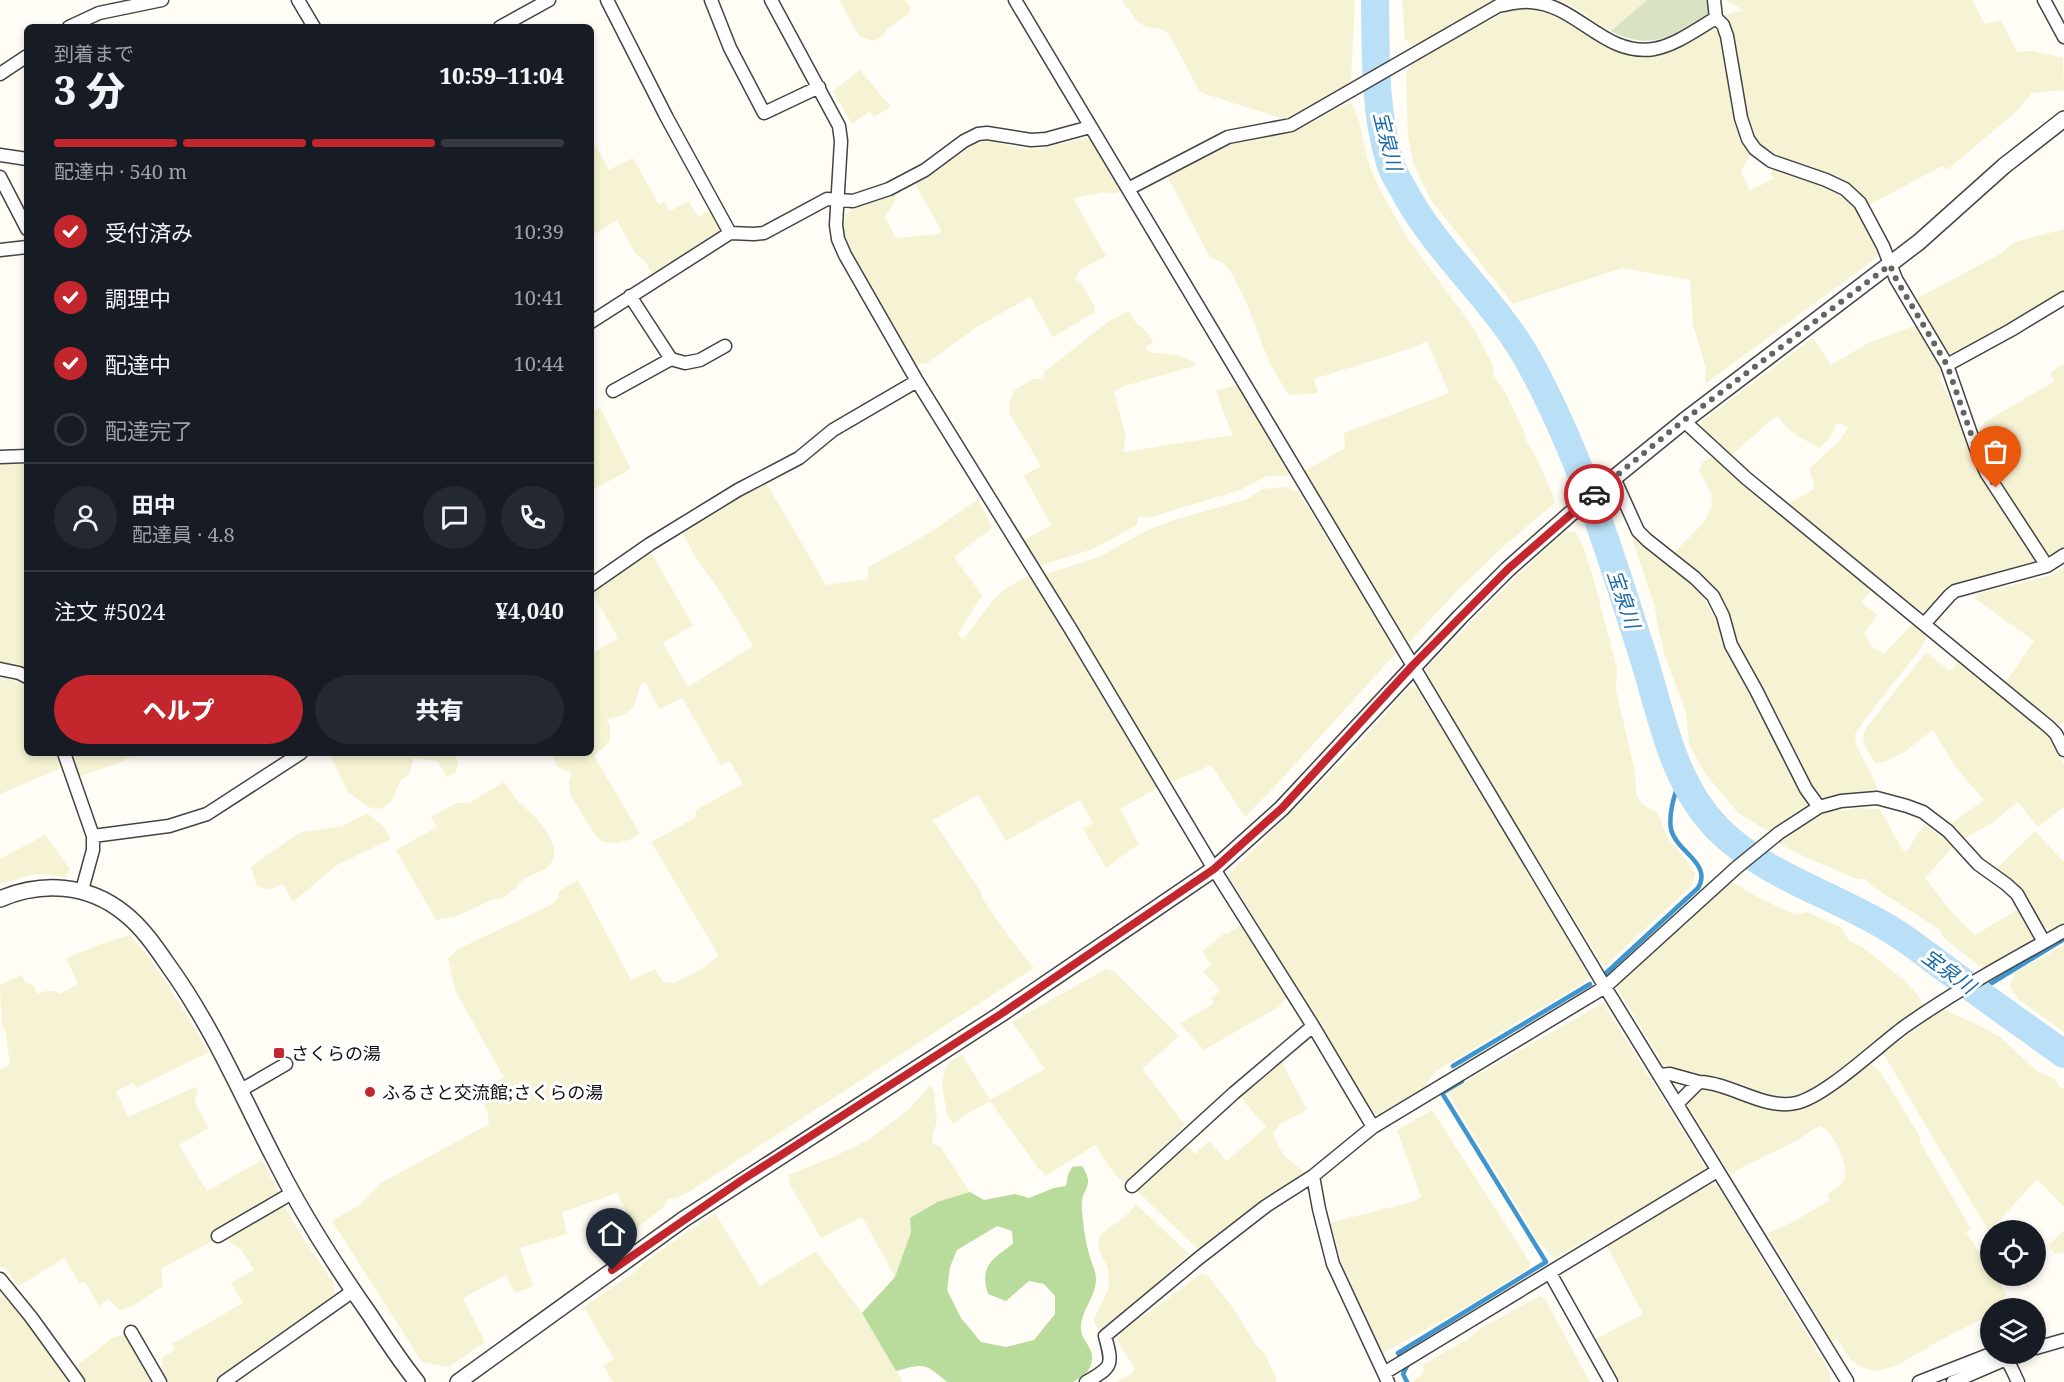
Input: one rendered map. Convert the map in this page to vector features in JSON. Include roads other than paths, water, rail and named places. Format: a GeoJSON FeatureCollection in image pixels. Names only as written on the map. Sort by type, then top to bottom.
{"type":"FeatureCollection","features":[{"type":"Feature","properties":{"kind":"street"},"geometry":{"type":"LineString","coordinates":[[75,24],[99,13],[162,0]]}},
{"type":"Feature","properties":{"kind":"street"},"geometry":{"type":"LineString","coordinates":[[298,0],[312,24]]}},
{"type":"Feature","properties":{"kind":"street"},"geometry":{"type":"LineString","coordinates":[[507,24],[549,0]]}},
{"type":"Feature","properties":{"kind":"street"},"geometry":{"type":"LineString","coordinates":[[607,0],[667,118],[730,233]]}},
{"type":"Feature","properties":{"kind":"street"},"geometry":{"type":"LineString","coordinates":[[711,0],[730,48],[764,112],[819,87]]}},
{"type":"Feature","properties":{"kind":"street"},"geometry":{"type":"LineString","coordinates":[[771,0],[839,126],[841,141],[837,200],[838,239],[845,255],[917,381],[1373,1127]]}},
{"type":"Feature","properties":{"kind":"street"},"geometry":{"type":"LineString","coordinates":[[1015,0],[1605,987],[1847,1382]]}},
{"type":"Feature","properties":{"kind":"street"},"geometry":{"type":"LineString","coordinates":[[1714,0],[1716,18],[1723,25],[1727,36],[1741,118],[1748,139],[1771,161],[1826,180],[1845,189],[1860,203],[1870,219],[1896,279],[1947,365],[1987,474],[2047,566]]}},
{"type":"Feature","properties":{"kind":"street"},"geometry":{"type":"LineString","coordinates":[[2044,0],[2064,38]]}},
{"type":"Feature","properties":{"kind":"street"},"geometry":{"type":"LineString","coordinates":[[1128,189],[1228,136],[1291,125],[1498,6],[1515,2],[1546,5],[1560,10],[1607,41],[1624,48],[1640,50],[1668,45],[1716,18]]}},
{"type":"Feature","properties":{"kind":"street"},"geometry":{"type":"LineString","coordinates":[[0,74],[24,58]]}},
{"type":"Feature","properties":{"kind":"street"},"geometry":{"type":"LineString","coordinates":[[458,1382],[684,1219],[1001,1014],[1214,869],[1282,808],[1413,665],[1508,569],[1577,508],[1683,421],[1919,242],[2012,159],[2064,119]]}},
{"type":"Feature","properties":{"kind":"street"},"geometry":{"type":"LineString","coordinates":[[594,320],[730,233],[764,233],[827,199],[853,201],[889,189],[925,170],[964,141],[978,134],[1046,139],[1090,127]]}},
{"type":"Feature","properties":{"kind":"street"},"geometry":{"type":"LineString","coordinates":[[0,155],[24,159]]}},
{"type":"Feature","properties":{"kind":"street"},"geometry":{"type":"LineString","coordinates":[[0,177],[24,223]]}},
{"type":"Feature","properties":{"kind":"street"},"geometry":{"type":"LineString","coordinates":[[0,250],[24,247]]}},
{"type":"Feature","properties":{"kind":"street"},"geometry":{"type":"LineString","coordinates":[[630,296],[671,359],[685,363],[700,360],[725,346]]}},
{"type":"Feature","properties":{"kind":"street"},"geometry":{"type":"LineString","coordinates":[[1947,365],[2064,298]]}},
{"type":"Feature","properties":{"kind":"street"},"geometry":{"type":"LineString","coordinates":[[613,391],[671,359]]}},
{"type":"Feature","properties":{"kind":"street"},"geometry":{"type":"LineString","coordinates":[[594,583],[650,544],[738,490],[799,458],[833,430],[917,381]]}},
{"type":"Feature","properties":{"kind":"street"},"geometry":{"type":"LineString","coordinates":[[1683,421],[1753,484],[2049,726],[2064,750]]}},
{"type":"Feature","properties":{"kind":"street"},"geometry":{"type":"LineString","coordinates":[[0,457],[24,456]]}},
{"type":"Feature","properties":{"kind":"street"},"geometry":{"type":"LineString","coordinates":[[1609,482],[1638,531],[1695,578],[1713,596],[1723,616],[1731,645],[1806,789],[1819,807]]}},
{"type":"Feature","properties":{"kind":"street"},"geometry":{"type":"LineString","coordinates":[[1925,623],[1955,591],[2047,566],[2064,555]]}},
{"type":"Feature","properties":{"kind":"street"},"geometry":{"type":"LineString","coordinates":[[0,669],[24,676]]}},
{"type":"Feature","properties":{"kind":"street"},"geometry":{"type":"LineString","coordinates":[[65,756],[93,836],[93,850],[82,890]]}},
{"type":"Feature","properties":{"kind":"street"},"geometry":{"type":"LineString","coordinates":[[93,836],[169,826],[207,814],[296,756]]}},
{"type":"Feature","properties":{"kind":"street"},"geometry":{"type":"LineString","coordinates":[[1086,1382],[1105,1372],[1110,1364],[1111,1357],[1105,1336],[1199,1258],[1258,1213],[1313,1176],[1373,1127],[1605,987],[1762,846],[1819,807],[1841,801],[1877,798],[1923,812],[1948,831],[1978,864],[2007,884],[2017,894],[2044,942]]}},
{"type":"Feature","properties":{"kind":"street"},"geometry":{"type":"LineString","coordinates":[[0,899],[14,893],[36,889],[57,887],[82,890],[123,912],[152,943],[201,1016],[292,1193],[325,1251],[417,1382]]}},
{"type":"Feature","properties":{"kind":"street"},"geometry":{"type":"LineString","coordinates":[[1659,1075],[1670,1074],[1699,1083],[1712,1083],[1759,1100],[1780,1104],[1796,1103],[1810,1098],[1833,1083],[1904,1027],[1950,997],[2064,931]]}},
{"type":"Feature","properties":{"kind":"street"},"geometry":{"type":"LineString","coordinates":[[1132,1186],[1234,1093],[1313,1026]]}},
{"type":"Feature","properties":{"kind":"street"},"geometry":{"type":"LineString","coordinates":[[241,1090],[286,1064]]}},
{"type":"Feature","properties":{"kind":"street"},"geometry":{"type":"LineString","coordinates":[[1677,1104],[1699,1083]]}},
{"type":"Feature","properties":{"kind":"street"},"geometry":{"type":"LineString","coordinates":[[1313,1176],[1333,1264],[1386,1378],[1717,1170]]}},
{"type":"Feature","properties":{"kind":"street"},"geometry":{"type":"LineString","coordinates":[[218,1236],[292,1193]]}},
{"type":"Feature","properties":{"kind":"street"},"geometry":{"type":"LineString","coordinates":[[1550,1273],[1611,1382]]}},
{"type":"Feature","properties":{"kind":"street"},"geometry":{"type":"LineString","coordinates":[[0,1279],[78,1382]]}},
{"type":"Feature","properties":{"kind":"street"},"geometry":{"type":"LineString","coordinates":[[225,1382],[353,1291]]}},
{"type":"Feature","properties":{"kind":"street"},"geometry":{"type":"LineString","coordinates":[[131,1332],[160,1382]]}},
{"type":"Feature","properties":{"kind":"street"},"geometry":{"type":"LineString","coordinates":[[2046,1345],[2064,1340]]}},
{"type":"Feature","properties":{"kind":"street"},"geometry":{"type":"LineString","coordinates":[[1919,1382],[1980,1358]]}},
{"type":"Feature","properties":{"kind":"street"},"geometry":{"type":"LineString","coordinates":[[1953,1382],[1993,1364]]}},
{"type":"Feature","properties":{"kind":"street"},"geometry":{"type":"LineString","coordinates":[[2009,1364],[2018,1382]]}},
{"type":"Feature","properties":{"kind":"waterway","name":"宝泉川"},"geometry":{"type":"LineString","coordinates":[[1375,0],[1378,100],[1391,167],[1417,213],[1518,343],[1550,401],[1594,507],[1670,746],[1689,790],[1702,810],[1718,829],[1758,861],[1896,933],[2064,1054]]}},
{"type":"Feature","properties":{"kind":"waterway"},"geometry":{"type":"LineString","coordinates":[[1606,973],[1698,888],[1701,871],[1679,844],[1671,829],[1672,809],[1681,775]]}},
{"type":"Feature","properties":{"kind":"waterway"},"geometry":{"type":"LineString","coordinates":[[1977,992],[2064,939]]}},
{"type":"Feature","properties":{"kind":"waterway"},"geometry":{"type":"LineString","coordinates":[[1453,1066],[1590,984]]}},
{"type":"Feature","properties":{"kind":"waterway"},"geometry":{"type":"LineString","coordinates":[[1407,1382],[1403,1374],[1407,1366],[1398,1353],[1546,1262],[1442,1093],[1462,1081]]}},
{"type":"Feature","properties":{"kind":"place","name":"さくらの湯"},"geometry":{"type":"Point","coordinates":[279,1053]}},
{"type":"Feature","properties":{"kind":"place","name":"ふるさと交流館;さくらの湯"},"geometry":{"type":"Point","coordinates":[370,1092]}}]}
